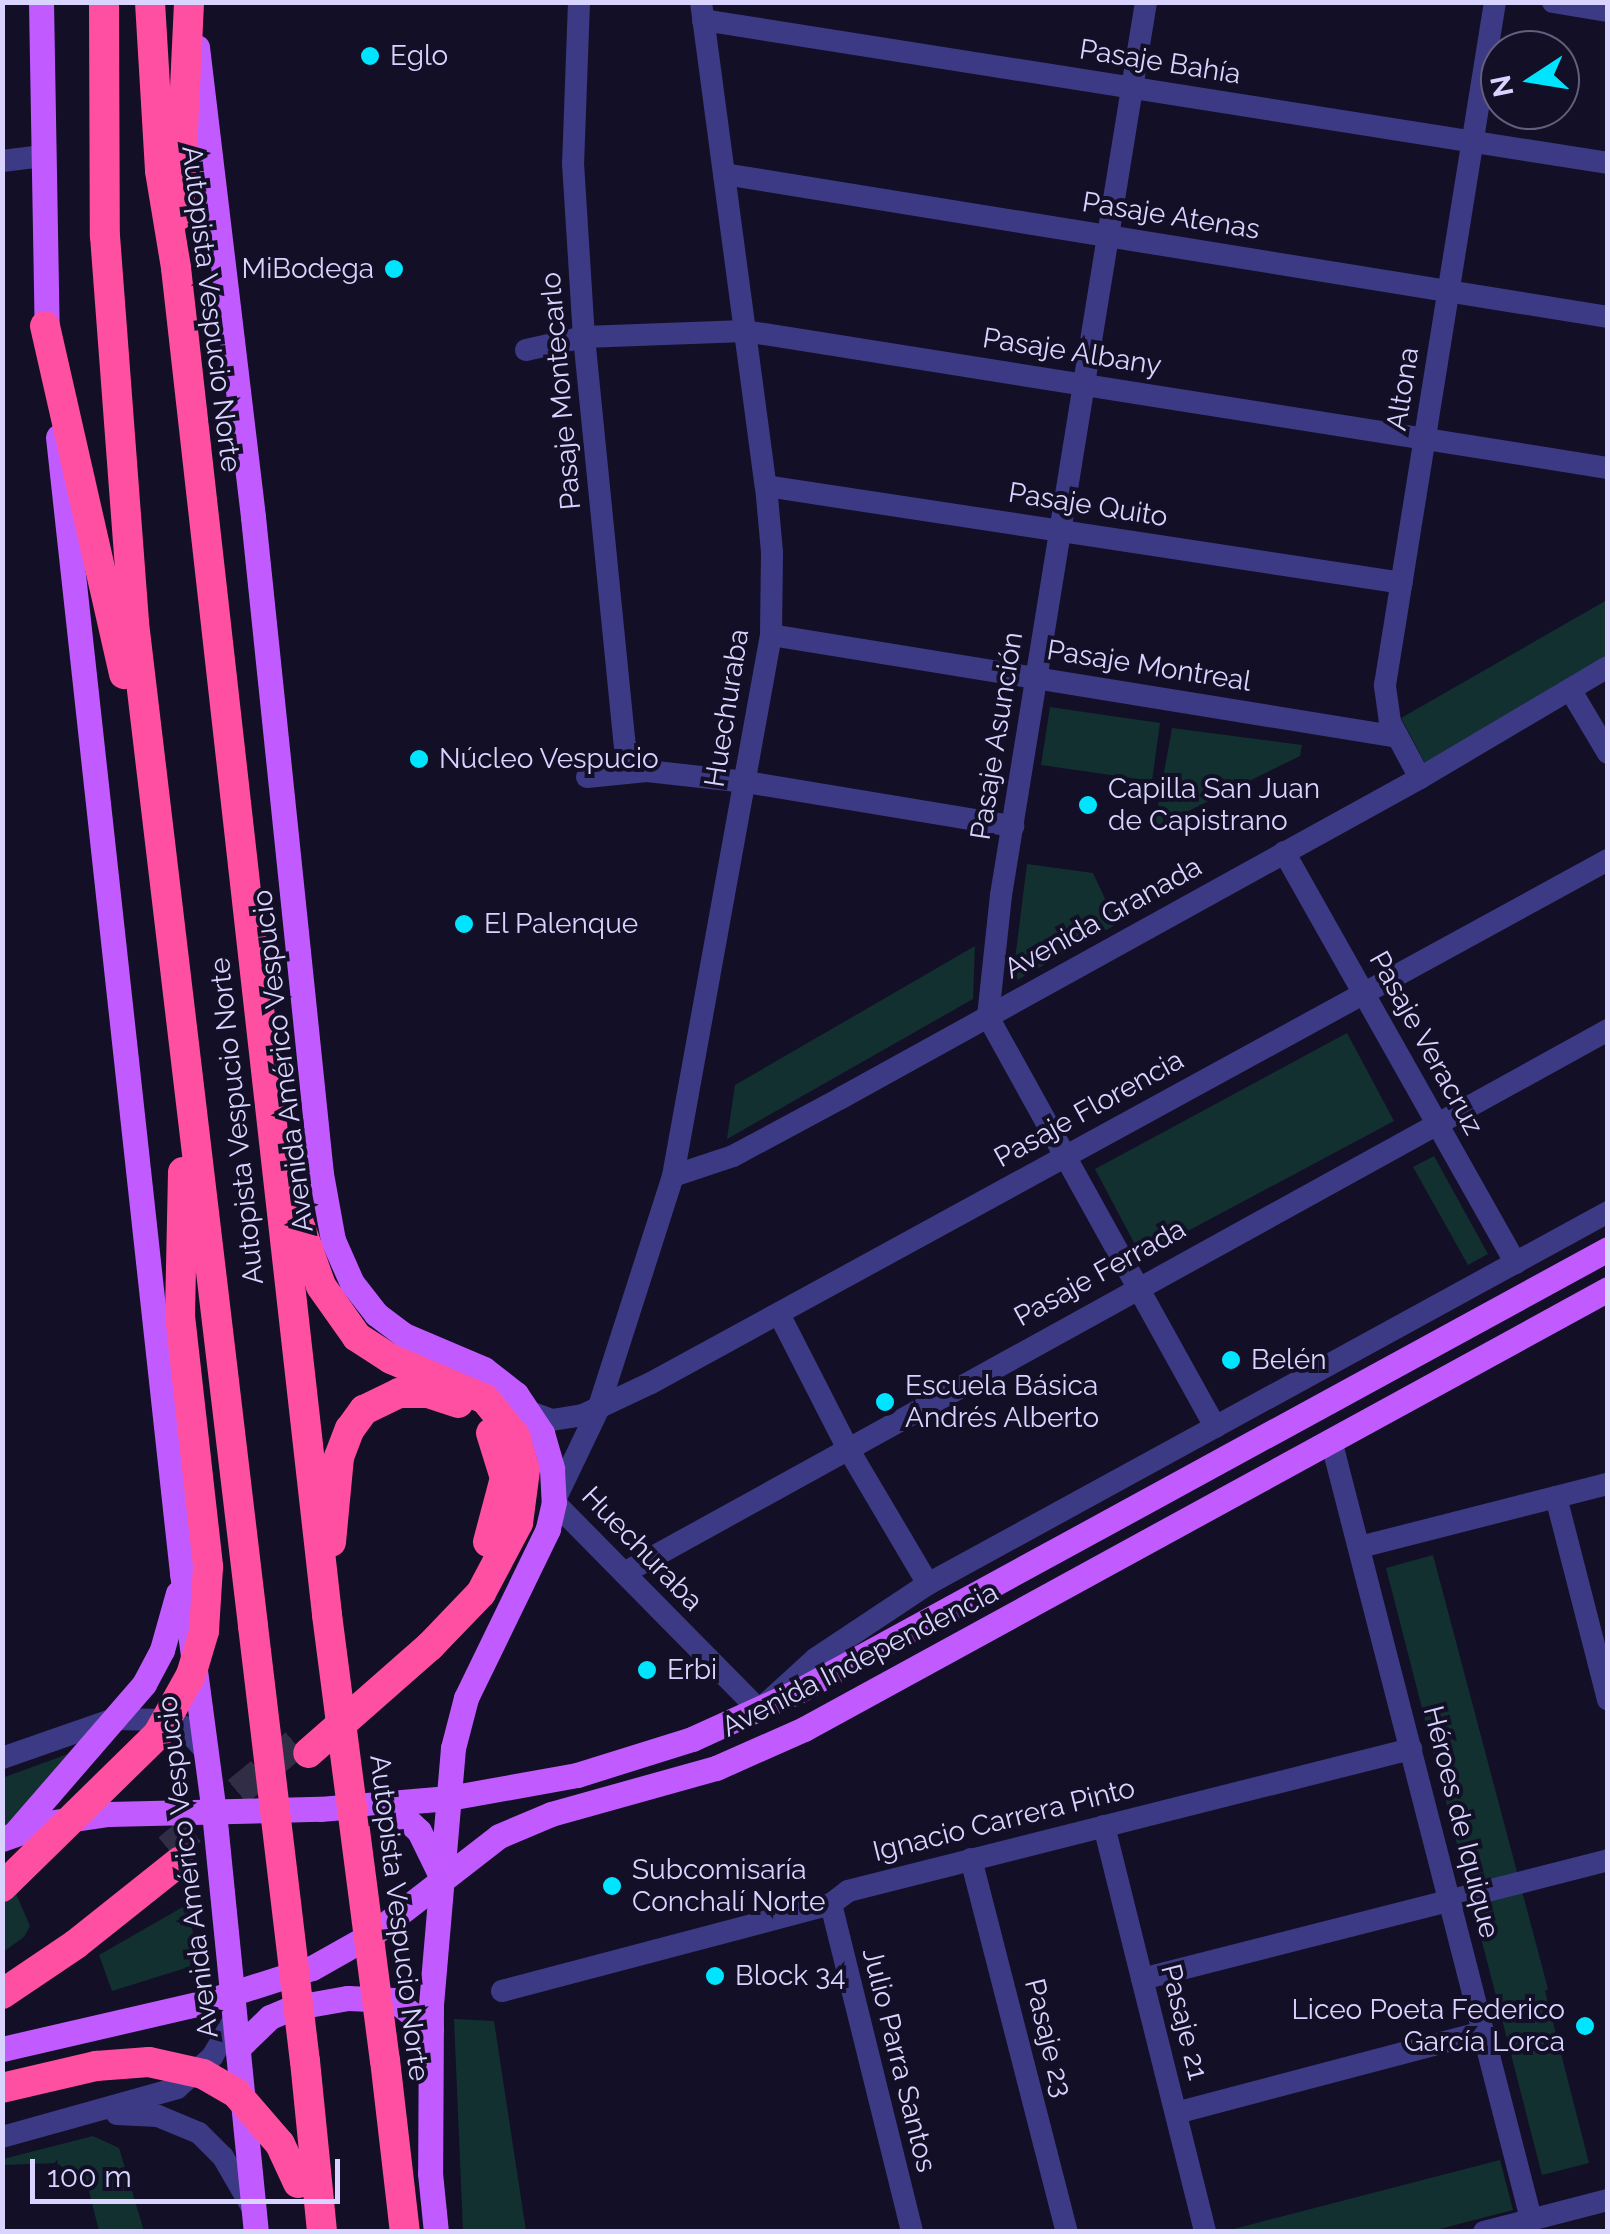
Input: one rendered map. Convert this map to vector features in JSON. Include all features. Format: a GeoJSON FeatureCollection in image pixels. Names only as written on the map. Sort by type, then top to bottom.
{"type":"FeatureCollection","features":[{"type":"Feature","properties":{"kind":"highway","name":"Autopista Vespucio Norte"},"geometry":{"type":"LineString","coordinates":[[104,2],[108,306],[154,809],[305,2061],[318,2232]]}},
{"type":"Feature","properties":{"kind":"highway","name":"Autopista Vespucio Norte"},"geometry":{"type":"LineString","coordinates":[[150,2],[154,116],[176,268],[327,1610],[406,2232]]}},
{"type":"Feature","properties":{"kind":"highway"},"geometry":{"type":"LineString","coordinates":[[176,268],[191,2]]}},
{"type":"Feature","properties":{"kind":"highway"},"geometry":{"type":"LineString","coordinates":[[44,326],[154,809]]}},
{"type":"Feature","properties":{"kind":"highway"},"geometry":{"type":"LineString","coordinates":[[2,1887],[158,1734],[183,1693],[204,1631],[208,1566],[180,1316],[186,1069]]}},
{"type":"Feature","properties":{"kind":"highway"},"geometry":{"type":"LineString","coordinates":[[272,1140],[308,1259],[342,1320],[357,1337],[391,1360],[485,1399],[515,1436],[526,1470],[518,1523],[481,1593],[430,1646],[304,1747],[427,1627],[487,1544],[501,1506],[505,1478],[494,1437],[475,1414],[446,1398],[409,1392],[378,1399],[359,1416],[339,1457],[327,1610]]}},
{"type":"Feature","properties":{"kind":"highway"},"geometry":{"type":"LineString","coordinates":[[2,1971],[174,1856],[76,1944],[2,1994]]}},
{"type":"Feature","properties":{"kind":"highway"},"geometry":{"type":"LineString","coordinates":[[2,2088],[96,2066],[149,2062],[203,2074],[236,2094],[280,2144],[318,2232]]}},
{"type":"Feature","properties":{"kind":"main road","name":"Avenida Américo Vespucio"},"geometry":{"type":"LineString","coordinates":[[41,2],[44,326],[81,625],[182,1573],[214,1812],[255,2222]]}},
{"type":"Feature","properties":{"kind":"main road","name":"Avenida Américo Vespucio"},"geometry":{"type":"LineString","coordinates":[[191,2],[253,516],[321,1174],[333,1240],[352,1283],[376,1314],[404,1334],[484,1369],[530,1412],[549,1452],[554,1502],[548,1528],[461,1711],[448,1798],[431,2029],[430,2174],[436,2232]]}},
{"type":"Feature","properties":{"kind":"main road","name":"Avenida Independencia"},"geometry":{"type":"LineString","coordinates":[[9,1836],[47,1823],[108,1814],[392,1804],[448,1798],[619,1763],[759,1710],[1608,1249]]}},
{"type":"Feature","properties":{"kind":"main road","name":"Avenida Independencia"},"geometry":{"type":"LineString","coordinates":[[2,2048],[235,2005],[355,1946],[483,1847],[530,1822],[702,1772],[804,1729],[1608,1289]]}},
{"type":"Feature","properties":{"kind":"main road"},"geometry":{"type":"LineString","coordinates":[[9,1836],[144,1684],[162,1650],[182,1573]]}},
{"type":"Feature","properties":{"kind":"main road"},"geometry":{"type":"LineString","coordinates":[[392,1804],[419,1831],[441,1881]]}},
{"type":"Feature","properties":{"kind":"main road"},"geometry":{"type":"LineString","coordinates":[[240,2047],[270,2017],[291,2008],[348,1998],[394,2000],[415,2012],[431,2029]]}},
{"type":"Feature","properties":{"kind":"street","name":"Pasaje Montecarlo"},"geometry":{"type":"LineString","coordinates":[[579,2],[574,163],[584,337],[625,745],[633,772]]}},
{"type":"Feature","properties":{"kind":"street","name":"Pasaje Asunción"},"geometry":{"type":"LineString","coordinates":[[988,1016],[1013,826],[1146,2]]}},
{"type":"Feature","properties":{"kind":"street","name":"Altona"},"geometry":{"type":"LineString","coordinates":[[1420,778],[1387,710],[1385,685],[1495,2]]}},
{"type":"Feature","properties":{"kind":"street"},"geometry":{"type":"LineString","coordinates":[[1553,2],[1608,11]]}},
{"type":"Feature","properties":{"kind":"street","name":"Pasaje Bahía"},"geometry":{"type":"LineString","coordinates":[[702,11],[1132,88],[1608,163]]}},
{"type":"Feature","properties":{"kind":"street","name":"Huechuraba"},"geometry":{"type":"LineString","coordinates":[[702,11],[766,486],[772,552],[771,635],[673,1176],[598,1410],[554,1502],[759,1710]]}},
{"type":"Feature","properties":{"kind":"street"},"geometry":{"type":"LineString","coordinates":[[2,161],[41,156]]}},
{"type":"Feature","properties":{"kind":"street","name":"Pasaje Atenas"},"geometry":{"type":"LineString","coordinates":[[724,174],[1608,318]]}},
{"type":"Feature","properties":{"kind":"street","name":"Pasaje Albany"},"geometry":{"type":"LineString","coordinates":[[526,350],[584,337],[745,331],[1608,468]]}},
{"type":"Feature","properties":{"kind":"street","name":"Pasaje Quito"},"geometry":{"type":"LineString","coordinates":[[766,486],[1402,583]]}},
{"type":"Feature","properties":{"kind":"street","name":"Pasaje Montreal"},"geometry":{"type":"LineString","coordinates":[[771,635],[1398,737]]}},
{"type":"Feature","properties":{"kind":"street","name":"Avenida Granada"},"geometry":{"type":"LineString","coordinates":[[673,1176],[733,1156],[1420,778],[1608,667]]}},
{"type":"Feature","properties":{"kind":"street"},"geometry":{"type":"LineString","coordinates":[[1571,692],[1608,752]]}},
{"type":"Feature","properties":{"kind":"street"},"geometry":{"type":"LineString","coordinates":[[587,777],[633,772],[746,782],[1013,826]]}},
{"type":"Feature","properties":{"kind":"street","name":"Pasaje Veracruz"},"geometry":{"type":"LineString","coordinates":[[1284,852],[1516,1262]]}},
{"type":"Feature","properties":{"kind":"street","name":"Pasaje Florencia"},"geometry":{"type":"LineString","coordinates":[[598,1410],[1608,860]]}},
{"type":"Feature","properties":{"kind":"street"},"geometry":{"type":"LineString","coordinates":[[988,1016],[1214,1428]]}},
{"type":"Feature","properties":{"kind":"street","name":"Pasaje Ferrada"},"geometry":{"type":"LineString","coordinates":[[624,1573],[1608,1030]]}},
{"type":"Feature","properties":{"kind":"street","name":"Avenida Independencia"},"geometry":{"type":"LineString","coordinates":[[759,1710],[815,1659],[928,1584],[1608,1212]]}},
{"type":"Feature","properties":{"kind":"street"},"geometry":{"type":"LineString","coordinates":[[779,1314],[847,1447],[928,1584]]}},
{"type":"Feature","properties":{"kind":"street"},"geometry":{"type":"LineString","coordinates":[[530,1412],[552,1420],[598,1410]]}},
{"type":"Feature","properties":{"kind":"street","name":"Héroes de Iquique"},"geometry":{"type":"LineString","coordinates":[[1331,1440],[1484,2032],[1524,2224]]}},
{"type":"Feature","properties":{"kind":"street"},"geometry":{"type":"LineString","coordinates":[[1360,1548],[1608,1484]]}},
{"type":"Feature","properties":{"kind":"street"},"geometry":{"type":"LineString","coordinates":[[1556,1498],[1608,1699]]}},
{"type":"Feature","properties":{"kind":"street"},"geometry":{"type":"LineString","coordinates":[[2,1758],[114,1719],[166,1720],[184,1727],[204,1749]]}},
{"type":"Feature","properties":{"kind":"street","name":"Ignacio Carrera Pinto"},"geometry":{"type":"LineString","coordinates":[[502,1991],[831,1904],[848,1890],[1411,1749]]}},
{"type":"Feature","properties":{"kind":"street","name":"Pasaje 21"},"geometry":{"type":"LineString","coordinates":[[1104,1826],[1206,2232]]}},
{"type":"Feature","properties":{"kind":"street","name":"Pasaje 23"},"geometry":{"type":"LineString","coordinates":[[971,1860],[1067,2232]]}},
{"type":"Feature","properties":{"kind":"street"},"geometry":{"type":"LineString","coordinates":[[1142,1979],[1608,1860]]}},
{"type":"Feature","properties":{"kind":"street","name":"Julio Parra Santos"},"geometry":{"type":"LineString","coordinates":[[831,1904],[912,2232]]}},
{"type":"Feature","properties":{"kind":"street"},"geometry":{"type":"LineString","coordinates":[[2,2137],[177,2088],[212,2057],[235,2005]]}},
{"type":"Feature","properties":{"kind":"street"},"geometry":{"type":"LineString","coordinates":[[1176,2112],[1484,2032]]}},
{"type":"Feature","properties":{"kind":"street"},"geometry":{"type":"LineString","coordinates":[[93,2114],[158,2116],[198,2132],[236,2174],[255,2222]]}},
{"type":"Feature","properties":{"kind":"street"},"geometry":{"type":"LineString","coordinates":[[1484,2232],[1608,2200]]}},
{"type":"Feature","properties":{"kind":"green space"},"geometry":{"type":"Polygon","coordinates":[[[1607,600],[1607,656],[1426,765],[1401,718],[1607,600]]]}},
{"type":"Feature","properties":{"kind":"green space"},"geometry":{"type":"Polygon","coordinates":[[[1050,707],[1160,723],[1152,781],[1041,765],[1050,707]]]}},
{"type":"Feature","properties":{"kind":"green space"},"geometry":{"type":"Polygon","coordinates":[[[1172,728],[1302,745],[1300,756],[1154,828],[1172,728]]]}},
{"type":"Feature","properties":{"kind":"green space"},"geometry":{"type":"Polygon","coordinates":[[[1027,864],[1093,873],[1117,924],[1012,983],[1027,864]]]}},
{"type":"Feature","properties":{"kind":"green space"},"geometry":{"type":"Polygon","coordinates":[[[975,946],[973,999],[727,1139],[735,1085],[975,946]]]}},
{"type":"Feature","properties":{"kind":"green space"},"geometry":{"type":"Polygon","coordinates":[[[1347,1033],[1394,1121],[1141,1256],[1095,1169],[1347,1033]]]}},
{"type":"Feature","properties":{"kind":"green space"},"geometry":{"type":"Polygon","coordinates":[[[1434,1156],[1488,1254],[1468,1265],[1413,1167],[1434,1156]]]}},
{"type":"Feature","properties":{"kind":"green space"},"geometry":{"type":"Polygon","coordinates":[[[1433,1555],[1548,1989],[1545,1991],[1589,2163],[1542,2175],[1386,1568],[1433,1555]]]}},
{"type":"Feature","properties":{"kind":"green space"},"geometry":{"type":"Polygon","coordinates":[[[68,1754],[8,1824],[3,1827],[2,1778],[68,1754]]]}},
{"type":"Feature","properties":{"kind":"green space"},"geometry":{"type":"Polygon","coordinates":[[[14,1889],[30,1926],[24,1937],[3,1952],[3,1898],[14,1889]]]}},
{"type":"Feature","properties":{"kind":"green space"},"geometry":{"type":"Polygon","coordinates":[[[188,1904],[196,1952],[189,1967],[112,1991],[99,1955],[188,1904]]]}},
{"type":"Feature","properties":{"kind":"green space"},"geometry":{"type":"Polygon","coordinates":[[[454,2019],[494,2021],[526,2231],[463,2231],[454,2019]]]}},
{"type":"Feature","properties":{"kind":"green space"},"geometry":{"type":"Polygon","coordinates":[[[93,2136],[119,2148],[144,2231],[99,2231],[88,2187],[57,2163],[3,2165],[3,2159],[93,2136]]]}},
{"type":"Feature","properties":{"kind":"green space"},"geometry":{"type":"Polygon","coordinates":[[[1500,2160],[1513,2210],[1432,2231],[1226,2231],[1500,2160]]]}},
{"type":"Feature","properties":{"kind":"tunnel"},"geometry":{"type":"LineString","coordinates":[[168,1849],[299,1741]]}},
{"type":"Feature","properties":{"kind":"place","name":"Eglo"},"geometry":{"type":"Point","coordinates":[370,56]}},
{"type":"Feature","properties":{"kind":"place","name":"MiBodega"},"geometry":{"type":"Point","coordinates":[394,269]}},
{"type":"Feature","properties":{"kind":"place","name":"Núcleo Vespucio"},"geometry":{"type":"Point","coordinates":[419,759]}},
{"type":"Feature","properties":{"kind":"place","name":"Capilla San Juan de Capistrano"},"geometry":{"type":"Point","coordinates":[1088,805]}},
{"type":"Feature","properties":{"kind":"place","name":"El Palenque"},"geometry":{"type":"Point","coordinates":[464,924]}},
{"type":"Feature","properties":{"kind":"place","name":"Belén"},"geometry":{"type":"Point","coordinates":[1231,1360]}},
{"type":"Feature","properties":{"kind":"place","name":"Escuela Básica Andrés Alberto"},"geometry":{"type":"Point","coordinates":[885,1402]}},
{"type":"Feature","properties":{"kind":"place","name":"Erbi"},"geometry":{"type":"Point","coordinates":[647,1670]}},
{"type":"Feature","properties":{"kind":"place","name":"Subcomisaría Conchalí Norte"},"geometry":{"type":"Point","coordinates":[612,1886]}},
{"type":"Feature","properties":{"kind":"place","name":"Block 34"},"geometry":{"type":"Point","coordinates":[715,1976]}},
{"type":"Feature","properties":{"kind":"place","name":"Liceo Poeta Federico García Lorca"},"geometry":{"type":"Point","coordinates":[1585,2026]}}]}
